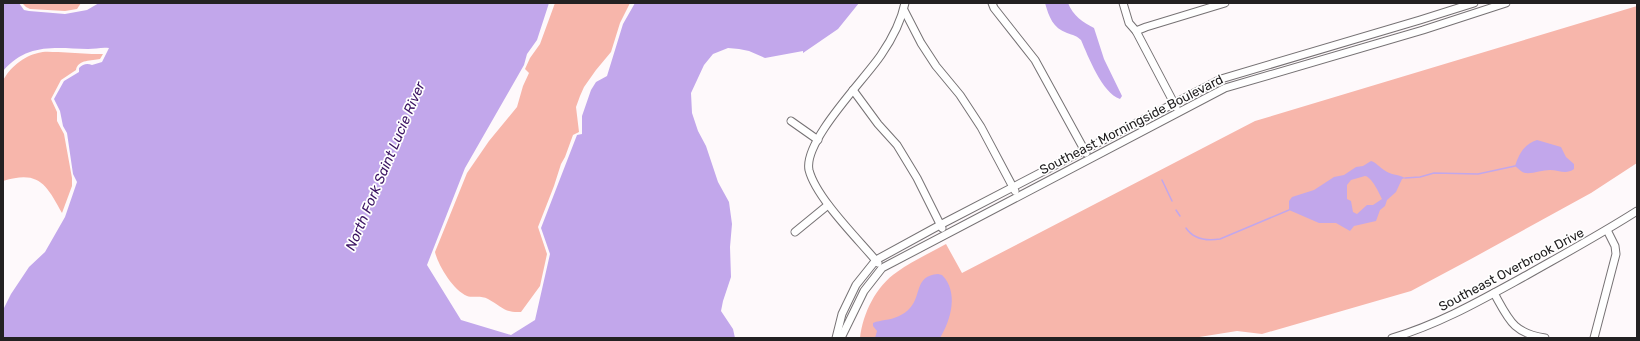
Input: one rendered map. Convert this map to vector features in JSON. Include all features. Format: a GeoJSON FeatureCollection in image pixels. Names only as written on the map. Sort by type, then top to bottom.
{"type":"FeatureCollection","features":[{"type":"Feature","properties":{"kind":"street"},"geometry":{"type":"LineString","coordinates":[[992,3],[994,8],[1035,60],[1089,158]]}},
{"type":"Feature","properties":{"kind":"street"},"geometry":{"type":"LineString","coordinates":[[1123,3],[1129,23],[1136,31],[1179,112]]}},
{"type":"Feature","properties":{"kind":"street"},"geometry":{"type":"LineString","coordinates":[[1136,31],[1226,3]]}},
{"type":"Feature","properties":{"kind":"street","name":"Southeast Morningside Boulevard"},"geometry":{"type":"LineString","coordinates":[[836,338],[842,314],[856,285],[876,260],[940,225],[1221,79],[1474,3]]}},
{"type":"Feature","properties":{"kind":"street","name":"Southeast Morningside Boulevard"},"geometry":{"type":"LineString","coordinates":[[841,338],[864,291],[882,268],[1089,158],[1225,88],[1433,27],[1506,3]]}},
{"type":"Feature","properties":{"kind":"street"},"geometry":{"type":"LineString","coordinates":[[882,268],[828,204],[809,171],[808,162],[818,140],[835,112],[880,57],[893,36],[905,7]]}},
{"type":"Feature","properties":{"kind":"street"},"geometry":{"type":"LineString","coordinates":[[905,7],[921,43],[936,66],[960,95],[981,127],[1018,196]]}},
{"type":"Feature","properties":{"kind":"street"},"geometry":{"type":"LineString","coordinates":[[1430,17],[1433,27]]}},
{"type":"Feature","properties":{"kind":"street"},"geometry":{"type":"LineString","coordinates":[[1344,42],[1347,52]]}},
{"type":"Feature","properties":{"kind":"street"},"geometry":{"type":"LineString","coordinates":[[1258,68],[1261,77]]}},
{"type":"Feature","properties":{"kind":"street"},"geometry":{"type":"LineString","coordinates":[[853,90],[878,124],[897,145],[917,178],[945,234]]}},
{"type":"Feature","properties":{"kind":"street"},"geometry":{"type":"LineString","coordinates":[[791,122],[818,140]]}},
{"type":"Feature","properties":{"kind":"street"},"geometry":{"type":"LineString","coordinates":[[795,232],[828,204]]}},
{"type":"Feature","properties":{"kind":"street","name":"Southeast Overbrook Drive"},"geometry":{"type":"LineString","coordinates":[[1392,338],[1427,327],[1494,293],[1607,230],[1637,211]]}},
{"type":"Feature","properties":{"kind":"street"},"geometry":{"type":"LineString","coordinates":[[1594,338],[1616,254],[1615,246],[1607,230]]}},
{"type":"Feature","properties":{"kind":"street"},"geometry":{"type":"LineString","coordinates":[[1494,293],[1513,326],[1530,336],[1545,338]]}},
{"type":"Feature","properties":{"kind":"shaded area"},"geometry":{"type":"Polygon","coordinates":[[[22,3],[81,3],[77,9],[65,11],[30,9],[22,3]]]}},
{"type":"Feature","properties":{"kind":"shaded area"},"geometry":{"type":"Polygon","coordinates":[[[555,3],[630,3],[620,23],[611,52],[584,87],[580,96],[576,107],[579,132],[573,135],[538,227],[547,254],[540,286],[521,312],[515,312],[507,310],[485,298],[469,297],[462,293],[447,277],[439,264],[435,252],[467,173],[489,141],[517,107],[523,86],[529,73],[525,69],[530,58],[540,44],[555,3]]]}},
{"type":"Feature","properties":{"kind":"shaded area"},"geometry":{"type":"Polygon","coordinates":[[[1637,6],[1637,163],[1591,193],[1411,291],[1262,334],[1237,331],[1193,338],[860,338],[867,310],[877,292],[883,285],[903,268],[946,244],[962,273],[1255,121],[1637,6]]]}},
{"type":"Feature","properties":{"kind":"shaded area"},"geometry":{"type":"Polygon","coordinates":[[[43,52],[103,54],[100,59],[86,61],[79,64],[76,70],[61,80],[51,99],[57,112],[57,121],[64,134],[72,178],[72,186],[62,213],[51,194],[40,182],[25,177],[3,181],[3,81],[13,67],[27,57],[43,52]]]}},
{"type":"Feature","properties":{"kind":"water","name":"North Fork Saint Lucie River"},"geometry":{"type":"Polygon","coordinates":[[[3,3],[19,3],[24,10],[29,11],[65,14],[87,10],[99,3],[549,3],[537,40],[527,54],[524,65],[465,168],[427,265],[461,320],[511,335],[535,320],[550,254],[541,228],[577,135],[582,134],[582,116],[591,90],[596,82],[607,76],[623,24],[635,3],[859,3],[838,29],[803,53],[803,51],[765,58],[749,51],[728,48],[713,54],[704,65],[691,93],[692,113],[698,131],[706,146],[718,182],[729,202],[732,224],[730,247],[731,277],[721,311],[733,329],[735,338],[3,338],[3,310],[11,294],[29,267],[45,252],[65,217],[77,182],[73,174],[67,133],[63,126],[60,111],[54,99],[64,81],[79,72],[79,68],[84,65],[92,65],[102,62],[109,48],[52,48],[31,51],[12,62],[3,71],[3,3]]]}},
{"type":"Feature","properties":{"kind":"water"},"geometry":{"type":"Polygon","coordinates":[[[1045,3],[1068,3],[1070,8],[1082,21],[1094,28],[1104,59],[1122,96],[1120,99],[1107,90],[1096,73],[1081,40],[1062,31],[1055,25],[1050,17],[1045,3]]]}},
{"type":"Feature","properties":{"kind":"water"},"geometry":{"type":"Polygon","coordinates":[[[1537,140],[1561,147],[1566,157],[1574,164],[1574,169],[1568,172],[1550,170],[1528,173],[1524,173],[1520,170],[1515,166],[1518,157],[1525,147],[1537,140]]]}},
{"type":"Feature","properties":{"kind":"water"},"geometry":{"type":"Polygon","coordinates":[[[1371,161],[1386,172],[1405,178],[1402,179],[1396,192],[1387,200],[1385,206],[1380,210],[1376,221],[1354,226],[1350,231],[1336,223],[1319,223],[1289,210],[1289,201],[1292,197],[1314,190],[1334,177],[1344,175],[1356,167],[1363,166],[1371,161]],[[1365,176],[1351,180],[1347,185],[1347,199],[1351,201],[1353,212],[1357,214],[1367,205],[1373,205],[1382,199],[1368,177],[1365,176]]]}},
{"type":"Feature","properties":{"kind":"water"},"geometry":{"type":"Polygon","coordinates":[[[938,274],[942,275],[947,282],[952,298],[950,315],[940,338],[875,338],[877,331],[873,326],[873,323],[895,318],[905,313],[914,303],[925,278],[938,274]]]}},
{"type":"Feature","properties":{"kind":"waterway"},"geometry":{"type":"LineString","coordinates":[[1405,178],[1420,177],[1434,173],[1478,174],[1515,166]]}},
{"type":"Feature","properties":{"kind":"waterway"},"geometry":{"type":"LineString","coordinates":[[1162,180],[1172,201]]}},
{"type":"Feature","properties":{"kind":"waterway"},"geometry":{"type":"LineString","coordinates":[[1176,210],[1180,216]]}},
{"type":"Feature","properties":{"kind":"waterway"},"geometry":{"type":"LineString","coordinates":[[1186,228],[1193,235],[1201,239],[1220,239],[1289,210]]}}]}
